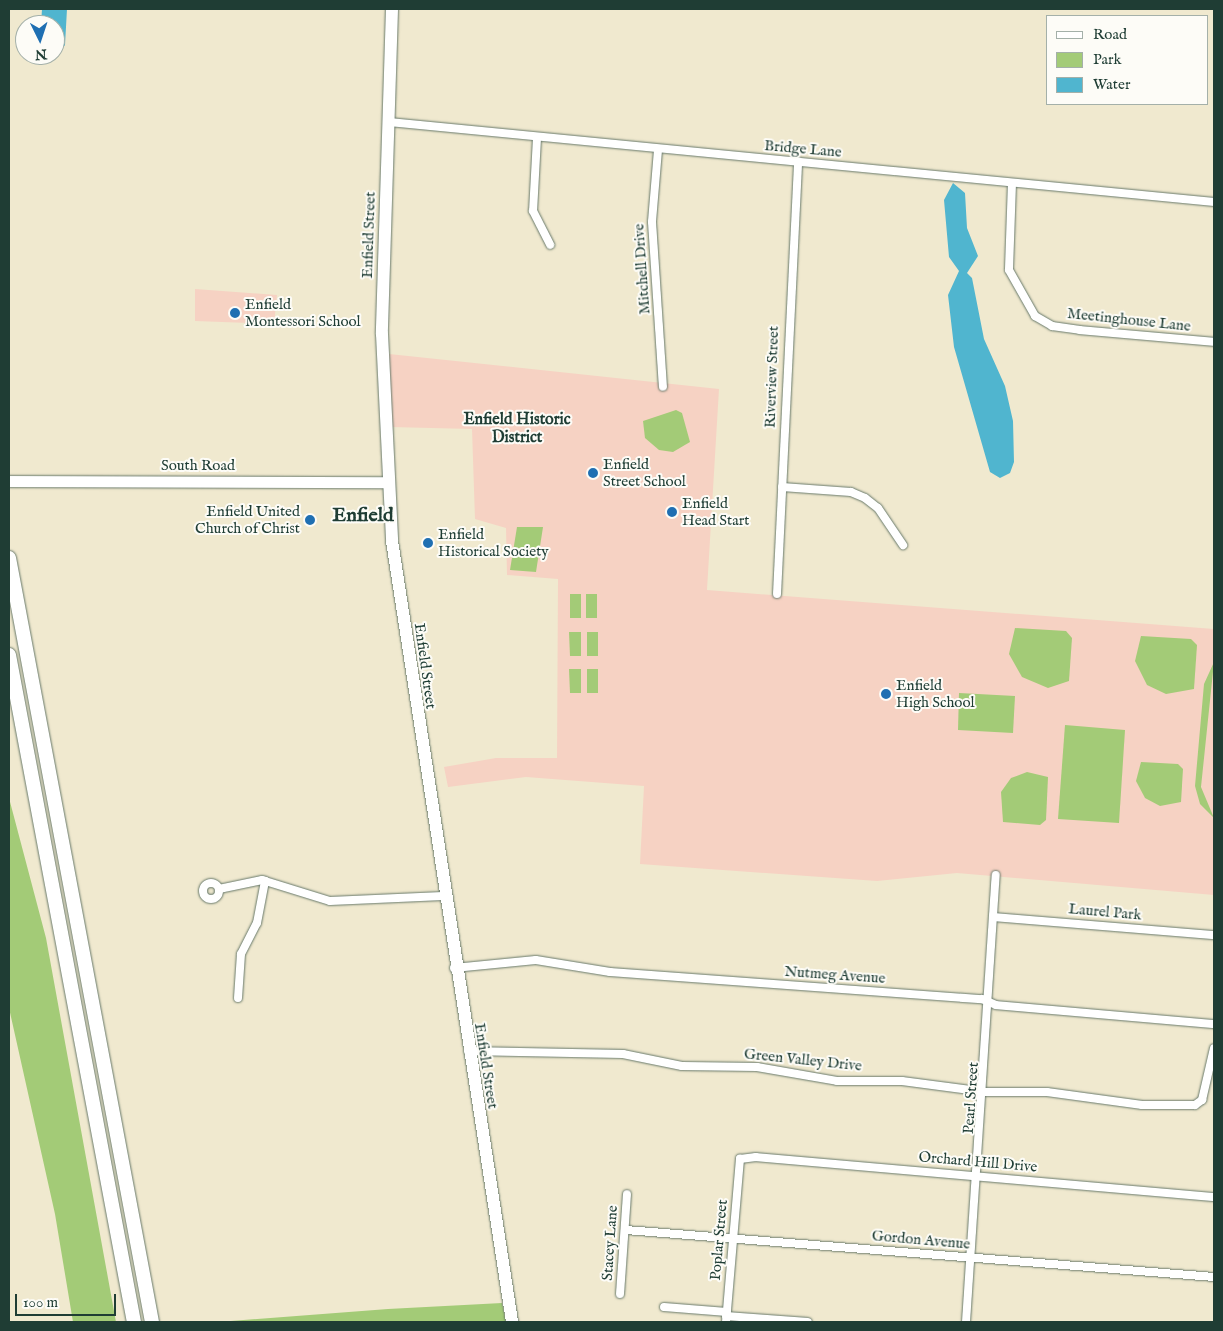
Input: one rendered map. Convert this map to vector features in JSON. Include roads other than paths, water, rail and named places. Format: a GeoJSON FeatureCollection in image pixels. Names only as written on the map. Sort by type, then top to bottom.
{"type":"FeatureCollection","features":[{"type":"Feature","properties":{"kind":"highway"},"geometry":{"type":"LineString","coordinates":[[9,558],[152,1322]]}},
{"type":"Feature","properties":{"kind":"highway"},"geometry":{"type":"LineString","coordinates":[[9,655],[134,1322]]}},
{"type":"Feature","properties":{"kind":"main road","name":"Enfield Street"},"geometry":{"type":"LineString","coordinates":[[392,9],[382,334],[387,482],[395,572],[454,968],[512,1322]]}},
{"type":"Feature","properties":{"kind":"main road","name":"South Road"},"geometry":{"type":"LineString","coordinates":[[9,480],[387,482]]}},
{"type":"Feature","properties":{"kind":"street","name":"Bridge Lane"},"geometry":{"type":"LineString","coordinates":[[389,122],[658,150],[1214,202]]}},
{"type":"Feature","properties":{"kind":"street"},"geometry":{"type":"LineString","coordinates":[[537,138],[533,211],[550,245]]}},
{"type":"Feature","properties":{"kind":"street","name":"Mitchell Drive"},"geometry":{"type":"LineString","coordinates":[[658,150],[652,222],[663,387]]}},
{"type":"Feature","properties":{"kind":"street","name":"Riverview Street"},"geometry":{"type":"LineString","coordinates":[[777,594],[798,162]]}},
{"type":"Feature","properties":{"kind":"street","name":"Meetinghouse Lane"},"geometry":{"type":"LineString","coordinates":[[1012,183],[1007,254],[1016,286],[1035,316],[1052,326],[1214,342]]}},
{"type":"Feature","properties":{"kind":"street"},"geometry":{"type":"LineString","coordinates":[[782,487],[851,492],[865,498],[878,508],[903,545]]}},
{"type":"Feature","properties":{"kind":"street","name":"Pearl Street"},"geometry":{"type":"LineString","coordinates":[[966,1322],[985,1092],[996,875]]}},
{"type":"Feature","properties":{"kind":"street"},"geometry":{"type":"LineString","coordinates":[[219,889],[265,881],[330,901],[443,896]]}},
{"type":"Feature","properties":{"kind":"street"},"geometry":{"type":"LineString","coordinates":[[238,998],[242,954],[258,923],[265,881]]}},
{"type":"Feature","properties":{"kind":"street","name":"Laurel Park"},"geometry":{"type":"LineString","coordinates":[[994,917],[1214,935]]}},
{"type":"Feature","properties":{"kind":"street","name":"Nutmeg Avenue"},"geometry":{"type":"LineString","coordinates":[[454,968],[536,960],[610,972],[982,999],[990,1004],[1214,1024]]}},
{"type":"Feature","properties":{"kind":"street","name":"Green Valley Drive"},"geometry":{"type":"LineString","coordinates":[[468,1051],[624,1054],[682,1066],[765,1068],[837,1081],[902,1081],[985,1092],[1047,1092],[1142,1105],[1195,1104],[1205,1096],[1214,1048]]}},
{"type":"Feature","properties":{"kind":"street","name":"Orchard Hill Drive"},"geometry":{"type":"LineString","coordinates":[[740,1159],[979,1175],[1214,1197]]}},
{"type":"Feature","properties":{"kind":"street","name":"Poplar Street"},"geometry":{"type":"LineString","coordinates":[[726,1317],[740,1159]]}},
{"type":"Feature","properties":{"kind":"street","name":"Stacey Lane"},"geometry":{"type":"LineString","coordinates":[[620,1294],[626,1230],[627,1194]]}},
{"type":"Feature","properties":{"kind":"street","name":"Gordon Avenue"},"geometry":{"type":"LineString","coordinates":[[626,1230],[1214,1277]]}},
{"type":"Feature","properties":{"kind":"street"},"geometry":{"type":"LineString","coordinates":[[664,1307],[726,1317],[808,1322]]}},
{"type":"Feature","properties":{"kind":"water"},"geometry":{"type":"Polygon","coordinates":[[[42,9],[67,9],[65,45],[65,15],[42,15],[42,9]]]}},
{"type":"Feature","properties":{"kind":"water"},"geometry":{"type":"Polygon","coordinates":[[[953,183],[965,193],[967,228],[978,256],[967,273],[972,278],[984,339],[1005,386],[1013,421],[1014,462],[1010,473],[1000,478],[990,472],[954,347],[948,295],[959,271],[949,257],[944,200],[953,183]]]}},
{"type":"Feature","properties":{"kind":"place","name":"Enfield Montessori School"},"geometry":{"type":"Point","coordinates":[235,313]}},
{"type":"Feature","properties":{"kind":"place","name":"Enfield Street School"},"geometry":{"type":"Point","coordinates":[593,473]}},
{"type":"Feature","properties":{"kind":"place","name":"Enfield Head Start"},"geometry":{"type":"Point","coordinates":[672,512]}},
{"type":"Feature","properties":{"kind":"place","name":"Enfield United Church of Christ"},"geometry":{"type":"Point","coordinates":[310,520]}},
{"type":"Feature","properties":{"kind":"place","name":"Enfield Historical Society"},"geometry":{"type":"Point","coordinates":[428,543]}},
{"type":"Feature","properties":{"kind":"place","name":"Enfield High School"},"geometry":{"type":"Point","coordinates":[886,694]}},
{"type":"Feature","properties":{"kind":"district","name":"Enfield Historic District"},"geometry":{"type":"Point","coordinates":[517,429]}},
{"type":"Feature","properties":{"kind":"district","name":"Enfield"},"geometry":{"type":"Point","coordinates":[363,515]}}]}
